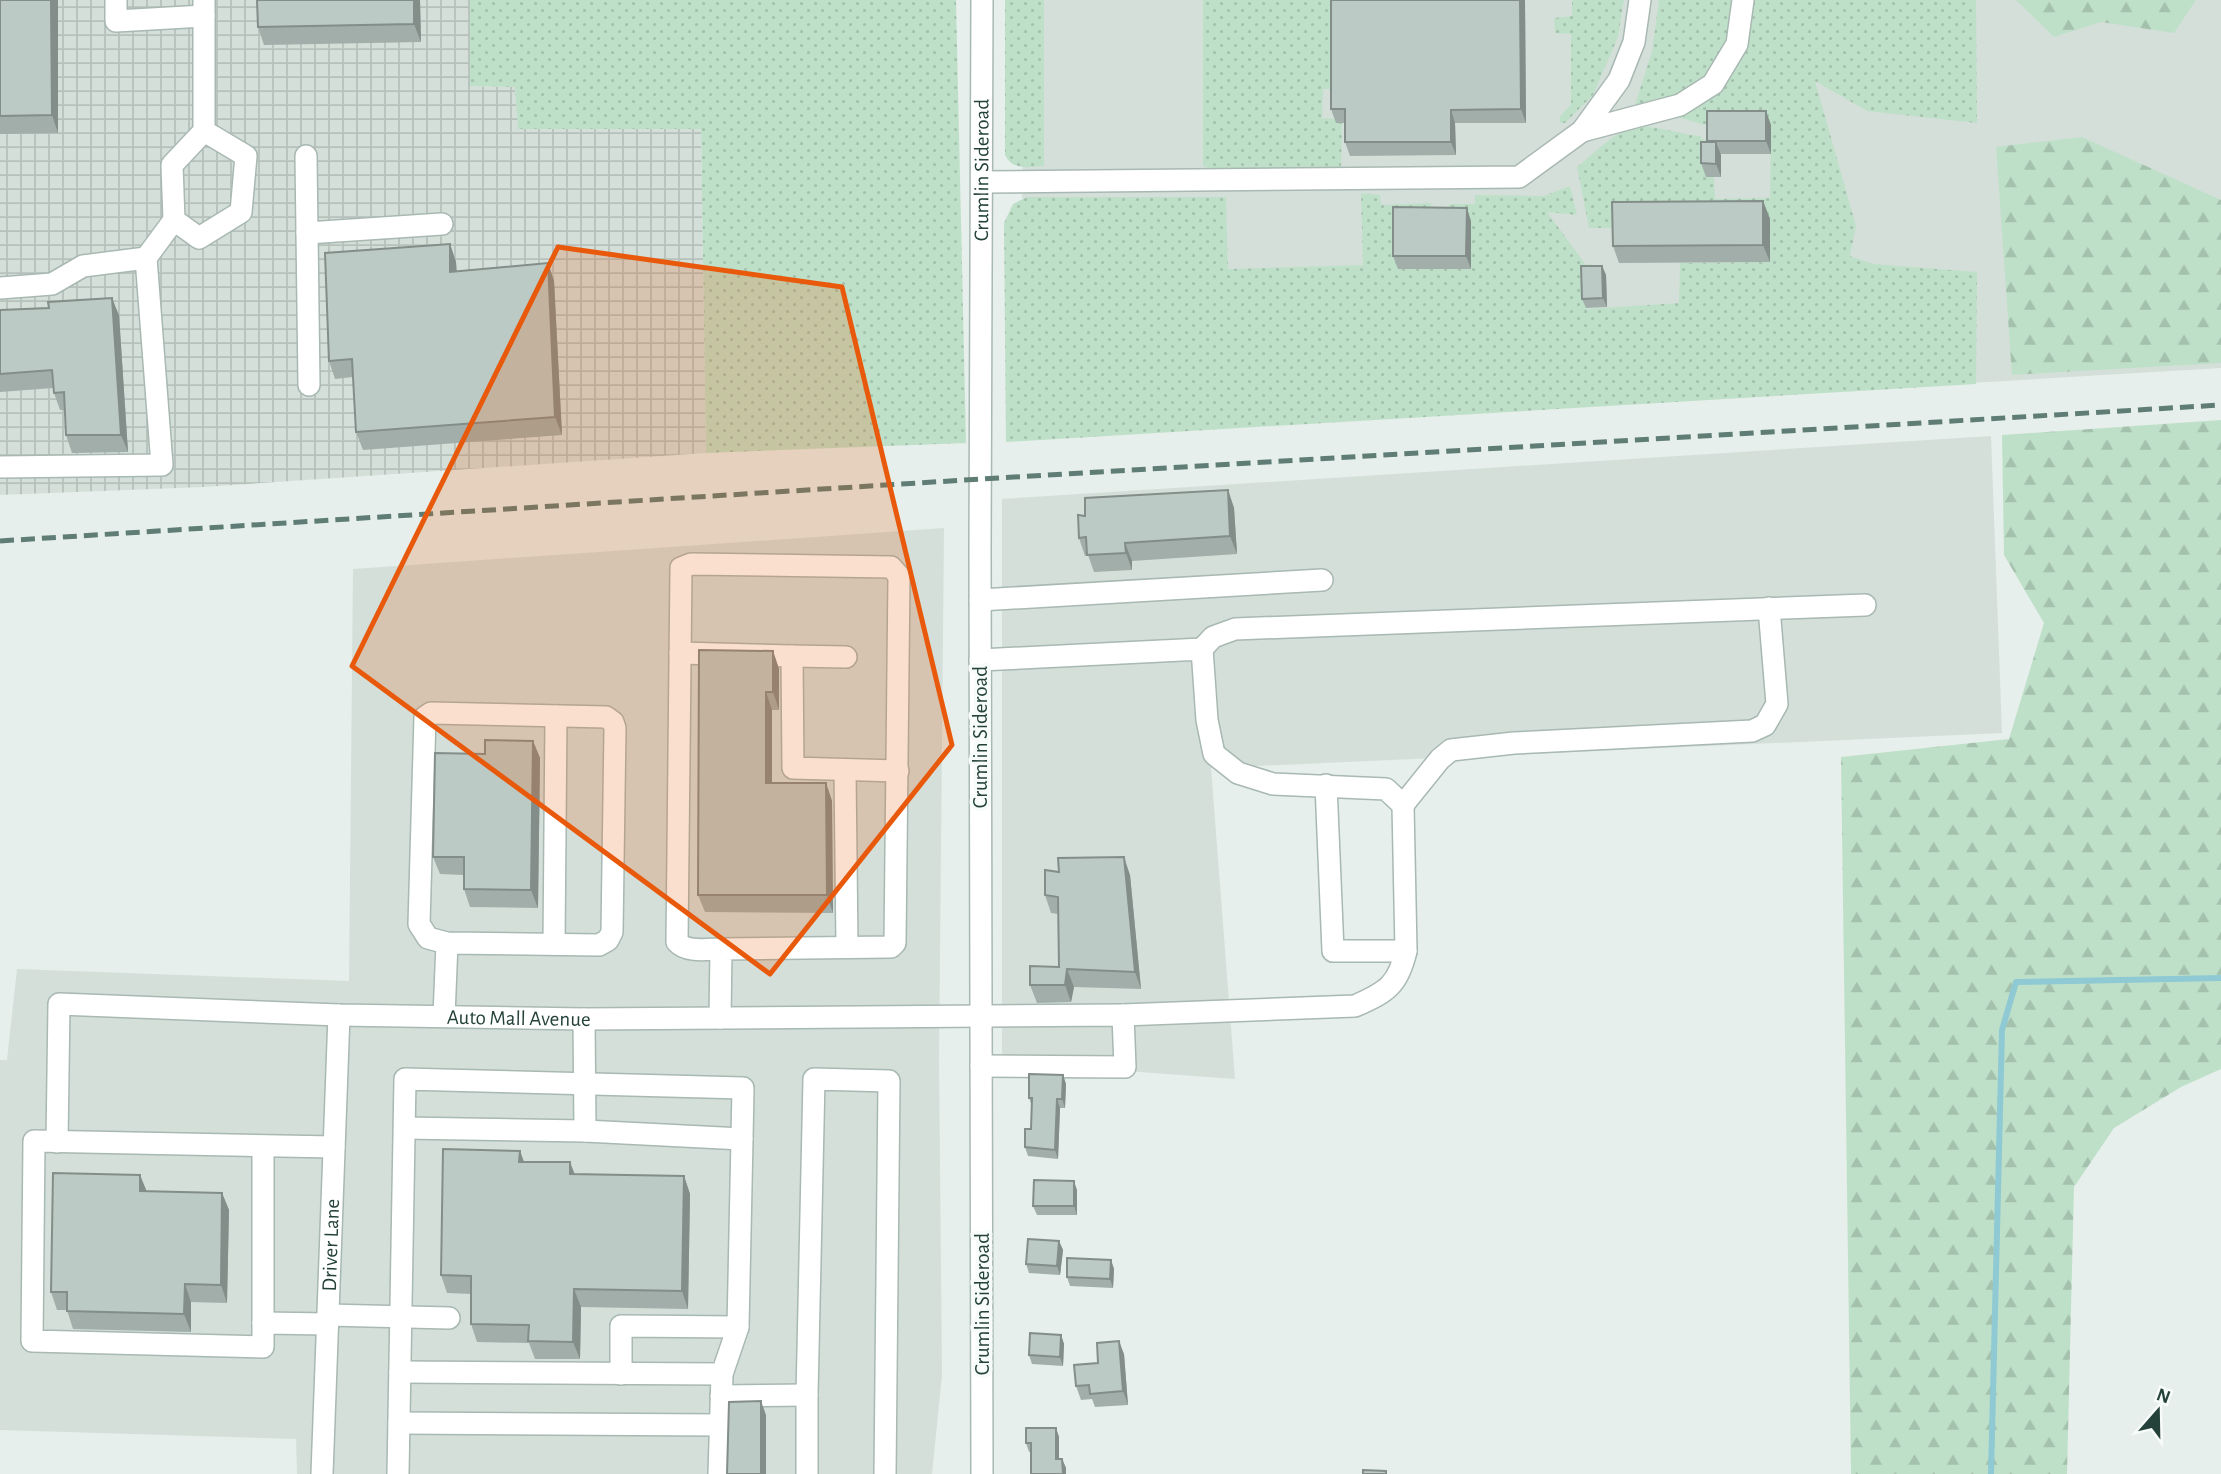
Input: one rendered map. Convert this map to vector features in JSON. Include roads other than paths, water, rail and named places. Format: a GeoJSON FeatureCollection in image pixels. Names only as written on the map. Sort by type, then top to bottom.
{"type":"FeatureCollection","features":[{"type":"Feature","properties":{"kind":"street"},"geometry":{"type":"LineString","coordinates":[[0,467],[162,465],[146,258],[174,220],[172,165],[204,131],[204,8],[116,21],[116,0]]}},
{"type":"Feature","properties":{"kind":"street","name":"Crumlin Sideroad"},"geometry":{"type":"LineString","coordinates":[[982,0],[982,1474]]}},
{"type":"Feature","properties":{"kind":"street"},"geometry":{"type":"LineString","coordinates":[[982,182],[1519,177],[1582,131],[1619,80],[1634,42],[1640,0]]}},
{"type":"Feature","properties":{"kind":"street"},"geometry":{"type":"LineString","coordinates":[[1582,131],[1679,105],[1713,84],[1737,44],[1742,0]]}},
{"type":"Feature","properties":{"kind":"street"},"geometry":{"type":"LineString","coordinates":[[174,220],[199,238],[242,212],[246,156],[204,131]]}},
{"type":"Feature","properties":{"kind":"street"},"geometry":{"type":"LineString","coordinates":[[306,156],[309,385]]}},
{"type":"Feature","properties":{"kind":"street"},"geometry":{"type":"LineString","coordinates":[[307,233],[442,224]]}},
{"type":"Feature","properties":{"kind":"street"},"geometry":{"type":"LineString","coordinates":[[0,288],[52,285],[83,266],[146,258]]}},
{"type":"Feature","properties":{"kind":"street"},"geometry":{"type":"LineString","coordinates":[[685,565],[891,567],[899,576],[895,943],[891,947],[721,949],[682,948],[677,942],[680,653],[681,568],[685,565]]}},
{"type":"Feature","properties":{"kind":"street"},"geometry":{"type":"LineString","coordinates":[[980,600],[1322,580]]}},
{"type":"Feature","properties":{"kind":"street"},"geometry":{"type":"LineString","coordinates":[[980,660],[1202,649],[1213,637],[1235,629],[1865,605]]}},
{"type":"Feature","properties":{"kind":"street"},"geometry":{"type":"LineString","coordinates":[[1326,785],[1334,951],[1406,951],[1403,805],[1440,759],[1451,750],[1514,743],[1752,731],[1765,725],[1777,704],[1769,608]]}},
{"type":"Feature","properties":{"kind":"street"},"geometry":{"type":"LineString","coordinates":[[1202,649],[1207,720],[1214,754],[1238,773],[1273,784],[1386,789],[1403,805]]}},
{"type":"Feature","properties":{"kind":"street"},"geometry":{"type":"LineString","coordinates":[[680,653],[846,657]]}},
{"type":"Feature","properties":{"kind":"street"},"geometry":{"type":"LineString","coordinates":[[792,656],[793,768],[898,771]]}},
{"type":"Feature","properties":{"kind":"street"},"geometry":{"type":"LineString","coordinates":[[430,713],[556,716],[606,718],[612,722],[615,728],[612,932],[607,940],[599,945],[447,943],[428,938],[419,924],[425,717],[430,713]]}},
{"type":"Feature","properties":{"kind":"street"},"geometry":{"type":"LineString","coordinates":[[554,944],[556,716]]}},
{"type":"Feature","properties":{"kind":"street"},"geometry":{"type":"LineString","coordinates":[[845,769],[847,947]]}},
{"type":"Feature","properties":{"kind":"street"},"geometry":{"type":"LineString","coordinates":[[444,1016],[447,943]]}},
{"type":"Feature","properties":{"kind":"street"},"geometry":{"type":"LineString","coordinates":[[720,1018],[721,949]]}},
{"type":"Feature","properties":{"kind":"street","name":"Auto Mall Avenue"},"geometry":{"type":"LineString","coordinates":[[57,1142],[59,1004],[339,1015],[584,1019],[1123,1015],[1355,1006],[1381,995],[1401,972],[1406,951]]}},
{"type":"Feature","properties":{"kind":"street","name":"Driver Lane"},"geometry":{"type":"LineString","coordinates":[[322,1474],[339,1015]]}},
{"type":"Feature","properties":{"kind":"street"},"geometry":{"type":"LineString","coordinates":[[981,1066],[1125,1067],[1123,1015]]}},
{"type":"Feature","properties":{"kind":"street"},"geometry":{"type":"LineString","coordinates":[[584,1019],[585,1131]]}},
{"type":"Feature","properties":{"kind":"street"},"geometry":{"type":"LineString","coordinates":[[398,1474],[405,1079],[743,1088],[738,1327],[722,1374],[719,1474]]}},
{"type":"Feature","properties":{"kind":"street"},"geometry":{"type":"LineString","coordinates":[[807,1474],[814,1079],[889,1081],[885,1474]]}},
{"type":"Feature","properties":{"kind":"street"},"geometry":{"type":"LineString","coordinates":[[404,1128],[585,1131],[742,1139]]}},
{"type":"Feature","properties":{"kind":"street"},"geometry":{"type":"LineString","coordinates":[[263,1146],[263,1347],[32,1341],[34,1141],[334,1147]]}},
{"type":"Feature","properties":{"kind":"street"},"geometry":{"type":"LineString","coordinates":[[263,1323],[449,1318]]}},
{"type":"Feature","properties":{"kind":"street"},"geometry":{"type":"LineString","coordinates":[[621,1374],[621,1326],[738,1327]]}},
{"type":"Feature","properties":{"kind":"street"},"geometry":{"type":"LineString","coordinates":[[400,1371],[722,1374]]}},
{"type":"Feature","properties":{"kind":"street"},"geometry":{"type":"LineString","coordinates":[[722,1396],[807,1395]]}},
{"type":"Feature","properties":{"kind":"street"},"geometry":{"type":"LineString","coordinates":[[399,1423],[720,1425]]}},
{"type":"Feature","properties":{"kind":"waterway"},"geometry":{"type":"LineString","coordinates":[[1991,1474],[2002,1030],[2016,982],[2221,978]]}},
{"type":"Feature","properties":{"kind":"railway"},"geometry":{"type":"LineString","coordinates":[[0,541],[2221,405]]}}]}
